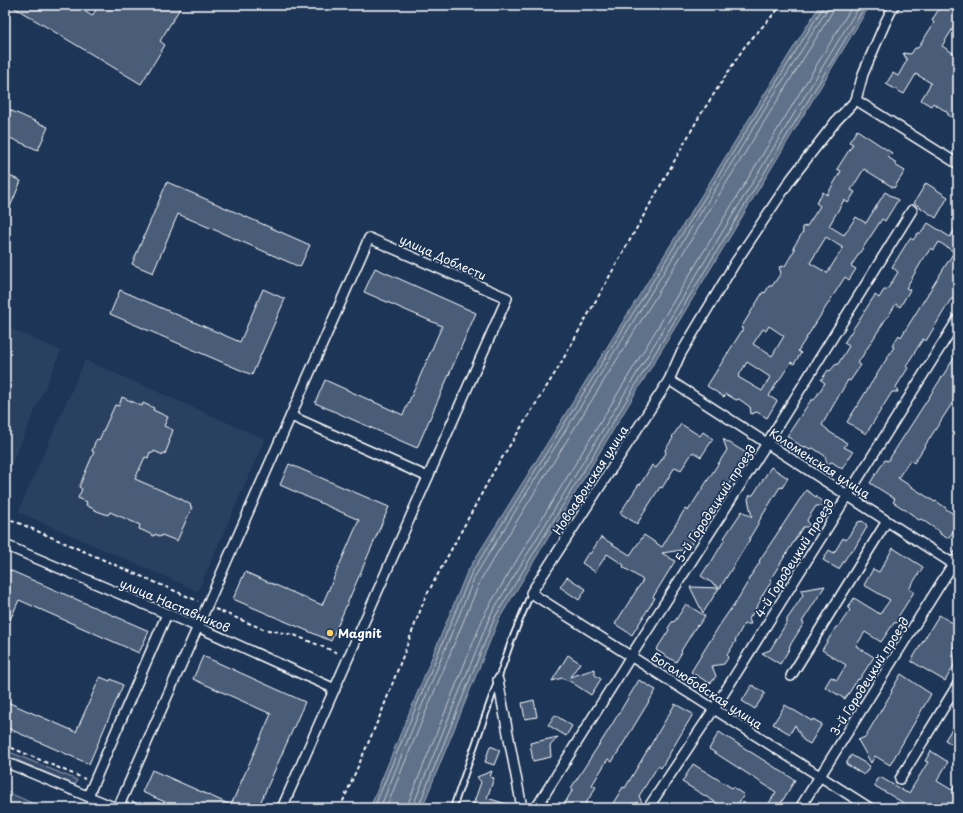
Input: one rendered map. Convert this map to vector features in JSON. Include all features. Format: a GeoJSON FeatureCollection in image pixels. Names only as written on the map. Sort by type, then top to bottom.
{"type":"FeatureCollection","features":[{"type":"Feature","properties":{"kind":"street"},"geometry":{"type":"LineString","coordinates":[[894,5],[864,74],[856,100],[958,164]]}},
{"type":"Feature","properties":{"kind":"street","name":"Новоафонская улица"},"geometry":{"type":"LineString","coordinates":[[531,593],[669,380],[680,355],[790,179],[836,121],[856,100]]}},
{"type":"Feature","properties":{"kind":"street","name":"5-й Городецкий проезд"},"geometry":{"type":"LineString","coordinates":[[536,808],[767,443],[912,210]]}},
{"type":"Feature","properties":{"kind":"street","name":"улица Доблести"},"geometry":{"type":"LineString","coordinates":[[290,416],[369,238],[507,298],[428,477]]}},
{"type":"Feature","properties":{"kind":"street","name":"4-й Городецкий проезд"},"geometry":{"type":"LineString","coordinates":[[648,808],[714,708],[958,319]]}},
{"type":"Feature","properties":{"kind":"street","name":"Коломенская улица"},"geometry":{"type":"LineString","coordinates":[[669,380],[847,496],[956,562]]}},
{"type":"Feature","properties":{"kind":"street"},"geometry":{"type":"LineString","coordinates":[[5,762],[117,808],[290,416],[428,477],[282,808]]}},
{"type":"Feature","properties":{"kind":"street"},"geometry":{"type":"LineString","coordinates":[[791,676],[887,521]]}},
{"type":"Feature","properties":{"kind":"street","name":"улица Наставников"},"geometry":{"type":"LineString","coordinates":[[5,545],[198,627],[335,688]]}},
{"type":"Feature","properties":{"kind":"street","name":"3-й Городецкий проезд"},"geometry":{"type":"LineString","coordinates":[[800,808],[956,562]]}},
{"type":"Feature","properties":{"kind":"street","name":"Боголюбовская улица"},"geometry":{"type":"LineString","coordinates":[[531,593],[870,808]]}},
{"type":"Feature","properties":{"kind":"street"},"geometry":{"type":"LineString","coordinates":[[88,796],[167,614]]}},
{"type":"Feature","properties":{"kind":"street"},"geometry":{"type":"LineString","coordinates":[[498,680],[522,808]]}},
{"type":"Feature","properties":{"kind":"street"},"geometry":{"type":"LineString","coordinates":[[900,779],[958,684]]}},
{"type":"Feature","properties":{"kind":"lane"},"geometry":{"type":"LineString","coordinates":[[453,808],[512,639],[531,593]]}},
{"type":"Feature","properties":{"kind":"path"},"geometry":{"type":"LineString","coordinates":[[340,808],[382,710],[426,598],[495,469],[556,370],[699,117],[744,46],[782,5]]}},
{"type":"Feature","properties":{"kind":"path"},"geometry":{"type":"LineString","coordinates":[[5,517],[263,629],[294,635],[338,653]]}},
{"type":"Feature","properties":{"kind":"path"},"geometry":{"type":"LineString","coordinates":[[5,745],[88,781]]}},
{"type":"Feature","properties":{"kind":"path"},"geometry":{"type":"LineString","coordinates":[[128,803],[129,801],[147,808]]}},
{"type":"Feature","properties":{"kind":"shaded area"},"geometry":{"type":"Polygon","coordinates":[[[5,326],[61,351],[5,479],[5,326]]]}},
{"type":"Feature","properties":{"kind":"shaded area"},"geometry":{"type":"Polygon","coordinates":[[[85,360],[265,439],[198,591],[18,512],[85,360]]]}},
{"type":"Feature","properties":{"kind":"shaded area"},"geometry":{"type":"Polygon","coordinates":[[[5,750],[77,780],[75,785],[5,755],[5,750]]]}},
{"type":"Feature","properties":{"kind":"shaded area"},"geometry":{"type":"Polygon","coordinates":[[[5,791],[43,808],[5,808],[5,791]]]}},
{"type":"Feature","properties":{"kind":"water"},"geometry":{"type":"Polygon","coordinates":[[[820,5],[870,5],[499,619],[422,808],[370,808],[467,572],[820,5]]]}},
{"type":"Feature","properties":{"kind":"building"},"geometry":{"type":"Polygon","coordinates":[[[10,5],[75,5],[92,16],[99,5],[182,5],[160,41],[165,45],[141,84],[10,5]]]}},
{"type":"Feature","properties":{"kind":"building"},"geometry":{"type":"Polygon","coordinates":[[[945,5],[958,5],[958,20],[942,46],[958,56],[958,111],[953,118],[933,103],[931,106],[921,100],[931,83],[916,74],[904,94],[886,84],[893,73],[898,76],[907,60],[903,53],[911,54],[915,48],[918,48],[934,23],[932,20],[939,9],[942,9],[945,5]]]}},
{"type":"Feature","properties":{"kind":"building"},"geometry":{"type":"Polygon","coordinates":[[[5,108],[48,127],[38,150],[5,136],[5,108]]]}},
{"type":"Feature","properties":{"kind":"building"},"geometry":{"type":"Polygon","coordinates":[[[857,130],[892,153],[888,157],[895,162],[895,165],[905,171],[894,188],[864,169],[851,190],[855,192],[848,203],[844,200],[829,226],[844,235],[856,217],[866,223],[885,192],[898,200],[885,221],[882,219],[851,266],[856,269],[849,280],[845,277],[798,351],[801,353],[794,364],[791,362],[778,381],[769,396],[777,401],[767,418],[757,412],[751,414],[750,407],[739,399],[736,400],[726,394],[724,397],[707,386],[743,329],[741,328],[763,292],[765,293],[769,286],[772,286],[781,273],[779,267],[785,266],[795,249],[793,248],[803,232],[802,227],[807,226],[820,206],[816,203],[823,192],[827,195],[841,171],[837,169],[853,144],[849,142],[857,130]],[[826,237],[810,263],[827,273],[843,248],[826,237]],[[769,326],[766,331],[763,329],[753,344],[772,356],[784,336],[769,326]],[[747,362],[738,377],[762,391],[770,377],[747,362]]]}},
{"type":"Feature","properties":{"kind":"building"},"geometry":{"type":"Polygon","coordinates":[[[5,174],[21,181],[5,219],[5,174]]]}},
{"type":"Feature","properties":{"kind":"building"},"geometry":{"type":"Polygon","coordinates":[[[167,182],[310,245],[300,267],[178,214],[153,273],[132,264],[167,182]]]}},
{"type":"Feature","properties":{"kind":"building"},"geometry":{"type":"Polygon","coordinates":[[[926,183],[948,197],[936,218],[914,203],[926,183]]]}},
{"type":"Feature","properties":{"kind":"building"},"geometry":{"type":"Polygon","coordinates":[[[928,223],[950,237],[958,224],[958,292],[954,299],[951,299],[926,341],[923,339],[906,366],[908,368],[896,387],[898,392],[892,392],[866,434],[847,422],[894,347],[892,346],[899,335],[901,337],[954,252],[939,242],[934,250],[931,248],[922,261],[906,288],[910,290],[900,307],[896,304],[887,317],[858,363],[861,365],[850,381],[848,380],[822,425],[828,431],[847,443],[844,447],[853,452],[842,469],[832,462],[827,464],[825,456],[813,448],[810,449],[805,446],[804,448],[787,436],[811,400],[814,400],[825,383],[821,380],[828,370],[830,371],[835,365],[838,364],[849,346],[844,343],[875,295],[879,298],[884,290],[887,290],[898,272],[892,267],[910,238],[913,240],[918,233],[921,233],[928,223]]]}},
{"type":"Feature","properties":{"kind":"building"},"geometry":{"type":"Polygon","coordinates":[[[375,268],[476,313],[417,448],[315,403],[325,380],[403,415],[442,326],[364,292],[375,268]]]}},
{"type":"Feature","properties":{"kind":"building"},"geometry":{"type":"Polygon","coordinates":[[[263,289],[285,299],[252,375],[110,314],[120,290],[240,342],[263,289]]]}},
{"type":"Feature","properties":{"kind":"building"},"geometry":{"type":"Polygon","coordinates":[[[958,352],[958,394],[914,463],[910,460],[898,478],[935,502],[936,501],[958,517],[958,524],[947,538],[921,519],[919,520],[893,502],[895,499],[870,483],[885,460],[888,461],[958,352]]]}},
{"type":"Feature","properties":{"kind":"building"},"geometry":{"type":"Polygon","coordinates":[[[122,397],[142,406],[143,403],[154,408],[153,410],[168,417],[164,426],[173,430],[165,454],[163,453],[163,455],[154,451],[153,453],[150,452],[148,458],[145,457],[135,479],[181,499],[191,505],[190,506],[192,507],[177,541],[162,535],[161,537],[155,534],[154,536],[139,529],[140,525],[110,512],[108,515],[97,511],[86,505],[87,502],[78,498],[82,489],[79,487],[94,452],[92,451],[95,442],[97,439],[99,440],[115,405],[119,406],[122,397]]]}},
{"type":"Feature","properties":{"kind":"building"},"geometry":{"type":"Polygon","coordinates":[[[681,424],[700,436],[703,432],[713,439],[701,457],[693,452],[681,470],[675,467],[662,488],[660,487],[637,524],[620,513],[652,465],[656,468],[666,453],[665,450],[673,438],[672,437],[681,424]]]}},
{"type":"Feature","properties":{"kind":"building"},"geometry":{"type":"Polygon","coordinates":[[[723,439],[748,454],[700,530],[688,532],[692,543],[689,549],[662,553],[675,561],[653,597],[655,598],[632,635],[615,624],[643,580],[607,554],[595,572],[582,563],[601,537],[630,555],[644,535],[662,547],[685,509],[688,511],[727,450],[723,439]]]}},
{"type":"Feature","properties":{"kind":"building"},"geometry":{"type":"Polygon","coordinates":[[[289,464],[389,507],[331,641],[233,599],[245,572],[322,605],[359,520],[280,485],[289,464]]]}},
{"type":"Feature","properties":{"kind":"building"},"geometry":{"type":"Polygon","coordinates":[[[771,467],[788,478],[782,488],[780,487],[720,588],[701,576],[708,565],[709,566],[725,539],[724,538],[742,511],[752,517],[748,499],[750,495],[753,495],[771,467]]]}},
{"type":"Feature","properties":{"kind":"building"},"geometry":{"type":"Polygon","coordinates":[[[806,490],[829,506],[816,506],[807,520],[810,527],[803,527],[770,580],[772,581],[749,619],[751,624],[744,624],[727,655],[728,658],[724,664],[712,666],[716,676],[712,682],[709,683],[691,672],[719,626],[733,607],[760,562],[759,561],[806,490]]]}},
{"type":"Feature","properties":{"kind":"building"},"geometry":{"type":"Polygon","coordinates":[[[862,521],[867,527],[853,551],[851,550],[839,569],[823,560],[829,550],[834,553],[843,538],[846,540],[858,522],[862,521]]]}},
{"type":"Feature","properties":{"kind":"building"},"geometry":{"type":"Polygon","coordinates":[[[893,548],[923,567],[909,589],[914,592],[898,617],[900,622],[894,623],[881,642],[865,632],[856,646],[874,657],[845,699],[825,687],[831,677],[837,680],[846,665],[822,650],[836,627],[838,627],[850,610],[848,608],[854,598],[880,614],[890,600],[864,585],[873,569],[879,572],[893,548]]]}},
{"type":"Feature","properties":{"kind":"building"},"geometry":{"type":"Polygon","coordinates":[[[7,569],[149,631],[139,653],[19,600],[5,631],[5,574],[7,569]]]}},
{"type":"Feature","properties":{"kind":"building"},"geometry":{"type":"Polygon","coordinates":[[[567,577],[586,589],[579,600],[560,587],[567,577]]]}},
{"type":"Feature","properties":{"kind":"building"},"geometry":{"type":"Polygon","coordinates":[[[825,586],[802,622],[804,623],[780,664],[762,653],[770,650],[787,622],[787,619],[803,595],[801,590],[825,586]]]}},
{"type":"Feature","properties":{"kind":"building"},"geometry":{"type":"Polygon","coordinates":[[[690,587],[719,588],[703,613],[690,587]]]}},
{"type":"Feature","properties":{"kind":"building"},"geometry":{"type":"Polygon","coordinates":[[[686,604],[705,616],[698,626],[697,625],[676,662],[656,650],[669,630],[668,628],[672,622],[675,621],[686,604]]]}},
{"type":"Feature","properties":{"kind":"building"},"geometry":{"type":"Polygon","coordinates":[[[939,615],[958,626],[958,650],[953,647],[955,664],[945,681],[911,661],[939,615]]]}},
{"type":"Feature","properties":{"kind":"building"},"geometry":{"type":"Polygon","coordinates":[[[568,655],[580,663],[570,677],[595,669],[595,675],[601,679],[591,695],[568,680],[562,678],[552,681],[568,655]]]}},
{"type":"Feature","properties":{"kind":"building"},"geometry":{"type":"Polygon","coordinates":[[[203,656],[305,702],[258,808],[179,808],[142,792],[152,770],[231,805],[271,714],[193,679],[203,656]]]}},
{"type":"Feature","properties":{"kind":"building"},"geometry":{"type":"Polygon","coordinates":[[[901,674],[931,694],[890,765],[875,756],[871,763],[858,740],[865,737],[901,674]]]}},
{"type":"Feature","properties":{"kind":"building"},"geometry":{"type":"Polygon","coordinates":[[[100,677],[110,681],[111,679],[123,685],[89,764],[5,727],[5,701],[76,732],[100,677]]]}},
{"type":"Feature","properties":{"kind":"building"},"geometry":{"type":"Polygon","coordinates":[[[639,680],[656,690],[612,762],[608,759],[592,785],[596,787],[583,808],[562,808],[573,789],[571,788],[639,680]]]}},
{"type":"Feature","properties":{"kind":"building"},"geometry":{"type":"Polygon","coordinates":[[[752,685],[765,693],[755,709],[742,701],[752,685]]]}},
{"type":"Feature","properties":{"kind":"building"},"geometry":{"type":"Polygon","coordinates":[[[534,700],[537,717],[525,719],[522,703],[534,700]]]}},
{"type":"Feature","properties":{"kind":"building"},"geometry":{"type":"Polygon","coordinates":[[[675,704],[693,714],[661,768],[658,766],[639,796],[642,803],[636,803],[633,808],[610,808],[623,787],[625,788],[675,704]]]}},
{"type":"Feature","properties":{"kind":"building"},"geometry":{"type":"Polygon","coordinates":[[[785,705],[812,721],[813,719],[822,724],[810,744],[803,740],[795,725],[790,734],[773,724],[785,705]]]}},
{"type":"Feature","properties":{"kind":"building"},"geometry":{"type":"Polygon","coordinates":[[[555,715],[572,726],[566,736],[548,725],[555,715]]]}},
{"type":"Feature","properties":{"kind":"building"},"geometry":{"type":"Polygon","coordinates":[[[958,719],[958,748],[945,740],[958,719]]]}},
{"type":"Feature","properties":{"kind":"building"},"geometry":{"type":"Polygon","coordinates":[[[719,732],[795,780],[778,808],[766,808],[776,792],[709,749],[719,732]]]}},
{"type":"Feature","properties":{"kind":"building"},"geometry":{"type":"Polygon","coordinates":[[[558,737],[550,746],[551,757],[533,761],[530,743],[558,737]]]}},
{"type":"Feature","properties":{"kind":"building"},"geometry":{"type":"Polygon","coordinates":[[[490,746],[500,750],[494,765],[485,762],[490,746]]]}},
{"type":"Feature","properties":{"kind":"building"},"geometry":{"type":"Polygon","coordinates":[[[931,751],[948,762],[937,781],[952,790],[958,780],[958,808],[912,808],[875,786],[876,780],[880,777],[909,793],[928,762],[925,761],[931,751]]]}},
{"type":"Feature","properties":{"kind":"building"},"geometry":{"type":"Polygon","coordinates":[[[851,755],[870,766],[864,775],[846,764],[851,755]]]}},
{"type":"Feature","properties":{"kind":"building"},"geometry":{"type":"Polygon","coordinates":[[[693,764],[744,795],[735,808],[718,808],[720,805],[682,782],[693,764]]]}},
{"type":"Feature","properties":{"kind":"building"},"geometry":{"type":"Polygon","coordinates":[[[492,771],[490,777],[494,778],[487,798],[513,806],[513,808],[472,808],[481,782],[477,777],[492,771]]]}},
{"type":"Feature","properties":{"kind":"place","name":"Magnit"},"geometry":{"type":"Point","coordinates":[330,633]}}]}
